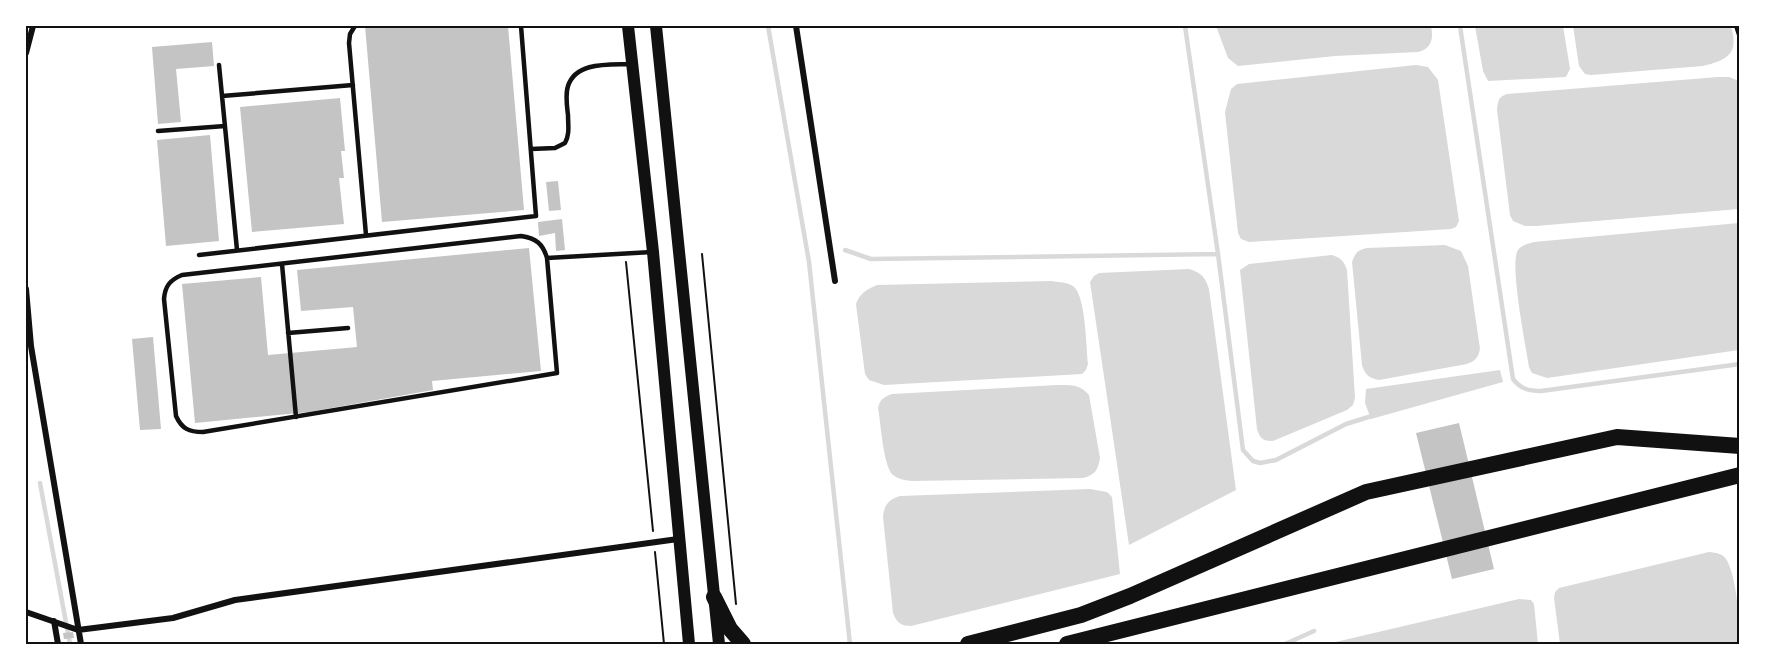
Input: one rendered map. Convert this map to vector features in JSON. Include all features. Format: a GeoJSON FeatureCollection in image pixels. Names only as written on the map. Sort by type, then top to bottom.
{"type":"FeatureCollection","features":[{"type":"Feature","properties":{"kind":"highway"},"geometry":{"type":"LineString","coordinates":[[968,645],[1081,615],[1130,596],[1366,492],[1617,437],[1740,446]]}},
{"type":"Feature","properties":{"kind":"highway"},"geometry":{"type":"LineString","coordinates":[[1067,645],[1740,475]]}},
{"type":"Feature","properties":{"kind":"highway"},"geometry":{"type":"LineString","coordinates":[[714,597],[730,629],[743,645]]}},
{"type":"Feature","properties":{"kind":"main road"},"geometry":{"type":"LineString","coordinates":[[628,26],[653,252],[689,645]]}},
{"type":"Feature","properties":{"kind":"main road"},"geometry":{"type":"LineString","coordinates":[[656,26],[719,645]]}},
{"type":"Feature","properties":{"kind":"street"},"geometry":{"type":"LineString","coordinates":[[26,53],[33,26]]}},
{"type":"Feature","properties":{"kind":"street"},"geometry":{"type":"LineString","coordinates":[[796,26],[835,280]]}},
{"type":"Feature","properties":{"kind":"street"},"geometry":{"type":"LineString","coordinates":[[1737,26],[1740,35]]}},
{"type":"Feature","properties":{"kind":"street"},"geometry":{"type":"LineString","coordinates":[[26,290],[31,346],[81,645]]}},
{"type":"Feature","properties":{"kind":"street"},"geometry":{"type":"LineString","coordinates":[[26,612],[78,630],[172,618],[234,600],[678,539]]}},
{"type":"Feature","properties":{"kind":"street"},"geometry":{"type":"LineString","coordinates":[[54,621],[58,645]]}},
{"type":"Feature","properties":{"kind":"lane"},"geometry":{"type":"LineString","coordinates":[[355,26],[350,34],[349,43],[366,235]]}},
{"type":"Feature","properties":{"kind":"lane"},"geometry":{"type":"LineString","coordinates":[[199,255],[536,216],[521,26]]}},
{"type":"Feature","properties":{"kind":"lane"},"geometry":{"type":"LineString","coordinates":[[531,149],[555,148],[565,143],[569,133],[568,87],[573,77],[581,70],[590,67],[632,64]]}},
{"type":"Feature","properties":{"kind":"lane"},"geometry":{"type":"LineString","coordinates":[[219,65],[237,250]]}},
{"type":"Feature","properties":{"kind":"lane"},"geometry":{"type":"LineString","coordinates":[[222,96],[353,86]]}},
{"type":"Feature","properties":{"kind":"lane"},"geometry":{"type":"LineString","coordinates":[[158,131],[225,126]]}},
{"type":"Feature","properties":{"kind":"lane"},"geometry":{"type":"LineString","coordinates":[[521,236],[531,237],[545,250],[547,258],[557,373],[203,432],[185,430],[176,416],[164,299],[169,283],[182,275],[282,264],[521,236]]}},
{"type":"Feature","properties":{"kind":"lane"},"geometry":{"type":"LineString","coordinates":[[547,258],[653,252]]}},
{"type":"Feature","properties":{"kind":"lane"},"geometry":{"type":"LineString","coordinates":[[282,264],[296,417]]}},
{"type":"Feature","properties":{"kind":"lane"},"geometry":{"type":"LineString","coordinates":[[288,333],[348,328]]}},
{"type":"Feature","properties":{"kind":"path"},"geometry":{"type":"LineString","coordinates":[[625,254],[664,645]]}},
{"type":"Feature","properties":{"kind":"path"},"geometry":{"type":"LineString","coordinates":[[702,254],[737,613]]}},
{"type":"Feature","properties":{"kind":"shaded area"},"geometry":{"type":"Polygon","coordinates":[[[1216,26],[1431,26],[1432,35],[1429,46],[1418,52],[1335,56],[1238,66],[1228,58],[1216,26]]]}},
{"type":"Feature","properties":{"kind":"shaded area"},"geometry":{"type":"Polygon","coordinates":[[[1475,26],[1563,26],[1570,69],[1566,77],[1488,81],[1483,71],[1475,26]]]}},
{"type":"Feature","properties":{"kind":"shaded area"},"geometry":{"type":"Polygon","coordinates":[[[1573,26],[1731,26],[1734,43],[1725,58],[1703,66],[1591,75],[1585,74],[1579,66],[1573,26]]]}},
{"type":"Feature","properties":{"kind":"shaded area"},"geometry":{"type":"Polygon","coordinates":[[[1416,65],[1428,67],[1438,80],[1459,221],[1456,227],[1249,242],[1241,239],[1238,233],[1225,112],[1231,89],[1237,84],[1416,65]]]}},
{"type":"Feature","properties":{"kind":"shaded area"},"geometry":{"type":"Polygon","coordinates":[[[1729,77],[1739,81],[1739,209],[1536,226],[1525,226],[1513,221],[1510,215],[1497,110],[1500,98],[1507,94],[1729,77]]]}},
{"type":"Feature","properties":{"kind":"shaded area"},"geometry":{"type":"Polygon","coordinates":[[[1739,223],[1739,350],[1547,378],[1532,373],[1529,367],[1517,287],[1516,258],[1521,247],[1534,242],[1739,223]]]}},
{"type":"Feature","properties":{"kind":"shaded area"},"geometry":{"type":"Polygon","coordinates":[[[1445,245],[1461,251],[1468,266],[1480,349],[1477,357],[1467,364],[1379,380],[1370,377],[1362,365],[1352,262],[1354,256],[1367,248],[1445,245]]]}},
{"type":"Feature","properties":{"kind":"shaded area"},"geometry":{"type":"Polygon","coordinates":[[[1332,255],[1342,260],[1347,270],[1355,398],[1353,405],[1347,410],[1273,441],[1264,440],[1257,429],[1240,270],[1249,264],[1332,255]]]}},
{"type":"Feature","properties":{"kind":"shaded area"},"geometry":{"type":"Polygon","coordinates":[[[1189,269],[1202,276],[1209,289],[1236,490],[1129,545],[1090,282],[1099,273],[1189,269]]]}},
{"type":"Feature","properties":{"kind":"shaded area"},"geometry":{"type":"Polygon","coordinates":[[[1050,281],[1073,286],[1081,300],[1088,364],[1082,374],[884,385],[869,380],[865,374],[856,304],[862,294],[877,285],[1050,281]]]}},
{"type":"Feature","properties":{"kind":"shaded area"},"geometry":{"type":"Polygon","coordinates":[[[1500,370],[1503,382],[1371,419],[1365,403],[1366,389],[1500,370]]]}},
{"type":"Feature","properties":{"kind":"shaded area"},"geometry":{"type":"Polygon","coordinates":[[[1057,385],[1078,387],[1089,395],[1100,458],[1093,474],[1083,478],[911,481],[893,475],[890,470],[885,454],[878,408],[881,400],[887,396],[1057,385]]]}},
{"type":"Feature","properties":{"kind":"shaded area"},"geometry":{"type":"Polygon","coordinates":[[[1090,489],[1107,492],[1112,497],[1120,574],[911,626],[902,625],[896,619],[893,613],[883,517],[886,506],[893,499],[900,496],[1090,489]]]}},
{"type":"Feature","properties":{"kind":"shaded area"},"geometry":{"type":"Polygon","coordinates":[[[1709,552],[1723,556],[1730,567],[1737,600],[1739,644],[1560,644],[1554,598],[1559,588],[1709,552]]]}},
{"type":"Feature","properties":{"kind":"shaded area"},"geometry":{"type":"Polygon","coordinates":[[[1519,599],[1531,600],[1534,604],[1538,644],[1327,644],[1519,599]]]}},
{"type":"Feature","properties":{"kind":"building"},"geometry":{"type":"Polygon","coordinates":[[[365,26],[508,26],[524,210],[382,222],[365,26]]]}},
{"type":"Feature","properties":{"kind":"building"},"geometry":{"type":"Polygon","coordinates":[[[212,42],[214,66],[176,69],[181,122],[158,124],[152,47],[212,42]]]}},
{"type":"Feature","properties":{"kind":"building"},"geometry":{"type":"Polygon","coordinates":[[[340,98],[345,151],[341,151],[344,178],[339,178],[344,224],[252,232],[240,107],[340,98]]]}},
{"type":"Feature","properties":{"kind":"building"},"geometry":{"type":"Polygon","coordinates":[[[210,135],[219,241],[166,246],[157,140],[210,135]]]}},
{"type":"Feature","properties":{"kind":"building"},"geometry":{"type":"Polygon","coordinates":[[[558,181],[561,210],[549,211],[546,182],[558,181]]]}},
{"type":"Feature","properties":{"kind":"building"},"geometry":{"type":"Polygon","coordinates":[[[562,219],[565,250],[556,251],[555,233],[539,236],[538,222],[562,219]]]}},
{"type":"Feature","properties":{"kind":"building"},"geometry":{"type":"Polygon","coordinates":[[[529,248],[541,371],[432,381],[433,390],[309,412],[195,423],[182,284],[261,277],[268,355],[357,347],[353,307],[301,311],[297,270],[529,248]]]}},
{"type":"Feature","properties":{"kind":"building"},"geometry":{"type":"Polygon","coordinates":[[[153,337],[161,429],[140,430],[132,339],[153,337]]]}},
{"type":"Feature","properties":{"kind":"building"},"geometry":{"type":"Polygon","coordinates":[[[1459,423],[1494,569],[1452,579],[1416,433],[1459,423]]]}},
{"type":"Feature","properties":{"kind":"building"},"geometry":{"type":"Polygon","coordinates":[[[73,632],[74,638],[64,639],[63,633],[73,632]]]}},
{"type":"Feature","properties":{"kind":"waterway"},"geometry":{"type":"LineString","coordinates":[[768,26],[809,262],[850,644]]}},
{"type":"Feature","properties":{"kind":"waterway"},"geometry":{"type":"LineString","coordinates":[[1185,26],[1243,450],[1253,461],[1260,463],[1276,460],[1346,424],[1375,415]]}},
{"type":"Feature","properties":{"kind":"waterway"},"geometry":{"type":"LineString","coordinates":[[1460,26],[1513,379],[1525,389],[1541,391],[1740,364]]}},
{"type":"Feature","properties":{"kind":"waterway"},"geometry":{"type":"LineString","coordinates":[[845,250],[871,259],[1218,254]]}},
{"type":"Feature","properties":{"kind":"waterway"},"geometry":{"type":"LineString","coordinates":[[40,483],[70,644]]}},
{"type":"Feature","properties":{"kind":"waterway"},"geometry":{"type":"LineString","coordinates":[[1285,644],[1314,631]]}}]}
